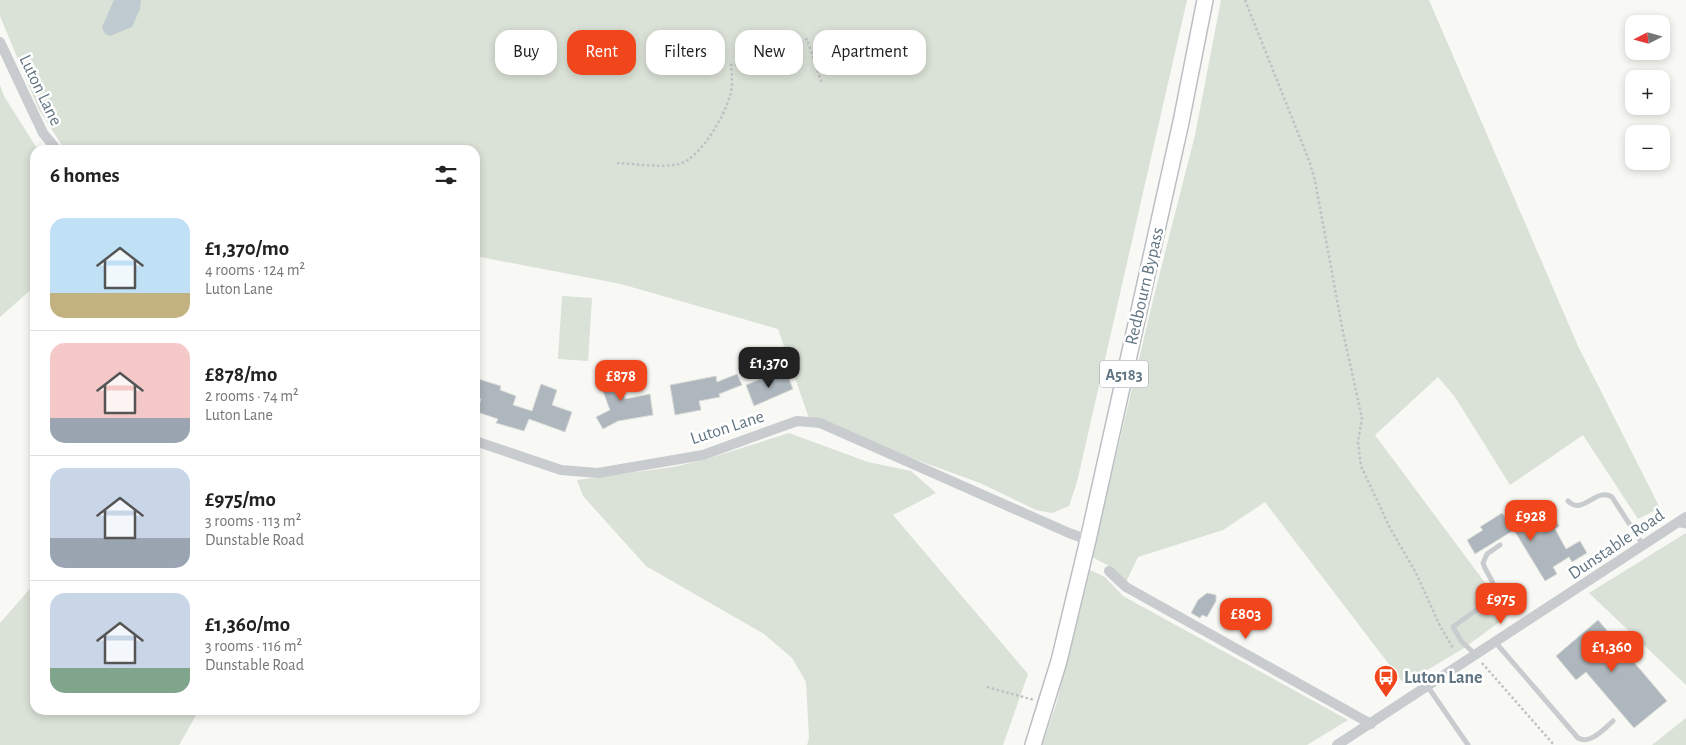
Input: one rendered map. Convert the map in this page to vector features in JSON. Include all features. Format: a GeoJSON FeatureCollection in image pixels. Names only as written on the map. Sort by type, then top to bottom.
{"type":"FeatureCollection","features":[{"type":"Feature","properties":{"kind":"main road","name":"Redbourn Bypass"},"geometry":{"type":"LineString","coordinates":[[1033,745],[1059,661],[1088,540],[1181,122],[1205,0]]}},
{"type":"Feature","properties":{"kind":"street","name":"Luton Lane"},"geometry":{"type":"LineString","coordinates":[[0,42],[43,133],[53,145]]}},
{"type":"Feature","properties":{"kind":"street","name":"Luton Lane"},"geometry":{"type":"LineString","coordinates":[[480,443],[561,470],[598,473],[703,455],[797,421],[820,423],[1088,540]]}},
{"type":"Feature","properties":{"kind":"street","name":"Dunstable Road"},"geometry":{"type":"LineString","coordinates":[[1337,745],[1643,546],[1681,525],[1686,517]]}},
{"type":"Feature","properties":{"kind":"street"},"geometry":{"type":"LineString","coordinates":[[1109,571],[1126,587],[1371,724]]}},
{"type":"Feature","properties":{"kind":"lane"},"geometry":{"type":"LineString","coordinates":[[1568,501],[1572,505],[1578,506],[1601,494],[1612,497],[1643,546]]}},
{"type":"Feature","properties":{"kind":"lane"},"geometry":{"type":"LineString","coordinates":[[1476,656],[1462,642],[1453,627],[1494,597],[1496,590],[1493,580],[1483,563],[1487,554],[1500,545]]}},
{"type":"Feature","properties":{"kind":"lane"},"geometry":{"type":"LineString","coordinates":[[1496,643],[1578,738],[1586,741],[1613,721]]}},
{"type":"Feature","properties":{"kind":"lane"},"geometry":{"type":"LineString","coordinates":[[1428,687],[1468,745]]}},
{"type":"Feature","properties":{"kind":"path"},"geometry":{"type":"LineString","coordinates":[[1245,0],[1310,163],[1315,181],[1339,313],[1362,418],[1358,442],[1361,466],[1389,526],[1416,573],[1440,626],[1453,648],[1462,642]]}},
{"type":"Feature","properties":{"kind":"path"},"geometry":{"type":"LineString","coordinates":[[618,163],[680,164],[692,156],[719,124],[730,95],[732,78],[730,65],[739,65],[784,53],[807,39],[822,84]]}},
{"type":"Feature","properties":{"kind":"path"},"geometry":{"type":"LineString","coordinates":[[1476,656],[1554,745]]}},
{"type":"Feature","properties":{"kind":"path"},"geometry":{"type":"LineString","coordinates":[[987,687],[1046,703]]}},
{"type":"Feature","properties":{"kind":"shaded area"},"geometry":{"type":"Polygon","coordinates":[[[0,0],[1187,0],[1077,482],[1069,506],[1052,513],[1036,510],[980,483],[810,421],[778,329],[621,284],[480,257],[480,145],[62,145],[38,108],[0,16],[0,0]]]}},
{"type":"Feature","properties":{"kind":"shaded area"},"geometry":{"type":"Polygon","coordinates":[[[114,0],[141,0],[140,9],[132,27],[110,36],[105,34],[102,27],[114,0]]]}},
{"type":"Feature","properties":{"kind":"shaded area"},"geometry":{"type":"Polygon","coordinates":[[[1221,0],[1429,0],[1578,346],[1660,508],[1638,519],[1583,435],[1510,485],[1455,397],[1438,377],[1375,435],[1509,615],[1464,648],[1404,684],[1265,502],[1223,530],[1138,557],[1126,582],[1111,567],[1092,557],[1153,300],[1195,135],[1221,0]]]}},
{"type":"Feature","properties":{"kind":"shaded area"},"geometry":{"type":"Polygon","coordinates":[[[0,85],[4,96],[35,145],[30,145],[30,290],[0,317],[0,85]]]}},
{"type":"Feature","properties":{"kind":"shaded area"},"geometry":{"type":"Polygon","coordinates":[[[562,296],[592,298],[588,361],[558,359],[562,296]]]}},
{"type":"Feature","properties":{"kind":"shaded area"},"geometry":{"type":"Polygon","coordinates":[[[789,433],[868,462],[911,471],[936,493],[893,515],[1028,674],[1003,745],[807,745],[809,738],[806,682],[792,658],[764,634],[646,566],[583,496],[577,480],[673,467],[707,459],[789,433]]]}},
{"type":"Feature","properties":{"kind":"shaded area"},"geometry":{"type":"Polygon","coordinates":[[[1686,533],[1686,685],[1589,593],[1686,533]]]}},
{"type":"Feature","properties":{"kind":"shaded area"},"geometry":{"type":"Polygon","coordinates":[[[1090,570],[1105,577],[1123,596],[1348,720],[1307,745],[1042,745],[1056,705],[1090,570]]]}},
{"type":"Feature","properties":{"kind":"shaded area"},"geometry":{"type":"Polygon","coordinates":[[[30,589],[30,715],[196,715],[179,745],[0,745],[0,623],[30,589]]]}},
{"type":"Feature","properties":{"kind":"shaded area"},"geometry":{"type":"Polygon","coordinates":[[[1686,718],[1686,745],[1652,745],[1686,718]]]}},
{"type":"Feature","properties":{"kind":"building"},"geometry":{"type":"Polygon","coordinates":[[[609,371],[611,376],[617,374],[625,399],[650,394],[653,415],[618,421],[603,429],[596,417],[610,410],[597,375],[609,371]]]}},
{"type":"Feature","properties":{"kind":"building"},"geometry":{"type":"Polygon","coordinates":[[[737,374],[742,385],[719,394],[720,397],[699,401],[701,410],[675,415],[670,385],[716,376],[717,382],[737,374]]]}},
{"type":"Feature","properties":{"kind":"building"},"geometry":{"type":"Polygon","coordinates":[[[787,374],[793,389],[754,406],[746,385],[771,375],[773,379],[787,374]]]}},
{"type":"Feature","properties":{"kind":"building"},"geometry":{"type":"Polygon","coordinates":[[[480,380],[501,386],[500,390],[516,396],[513,405],[532,411],[541,384],[557,390],[552,405],[572,412],[565,432],[529,419],[524,431],[496,423],[498,419],[480,413],[480,380]]]}},
{"type":"Feature","properties":{"kind":"building"},"geometry":{"type":"Polygon","coordinates":[[[1502,513],[1515,529],[1538,515],[1540,518],[1548,513],[1550,516],[1553,515],[1559,526],[1555,529],[1566,549],[1580,541],[1587,553],[1572,562],[1569,557],[1553,567],[1557,574],[1545,581],[1514,530],[1475,554],[1467,540],[1483,530],[1480,527],[1502,513]]]}},
{"type":"Feature","properties":{"kind":"building"},"geometry":{"type":"Polygon","coordinates":[[[1207,593],[1216,595],[1216,601],[1207,617],[1202,615],[1200,618],[1191,613],[1198,600],[1207,593]]]}},
{"type":"Feature","properties":{"kind":"building"},"geometry":{"type":"Polygon","coordinates":[[[1598,620],[1667,701],[1634,728],[1586,672],[1576,680],[1556,656],[1598,620]]]}},
{"type":"Feature","properties":{"kind":"place","name":"Luton Lane"},"geometry":{"type":"Point","coordinates":[1386,698]}}]}
